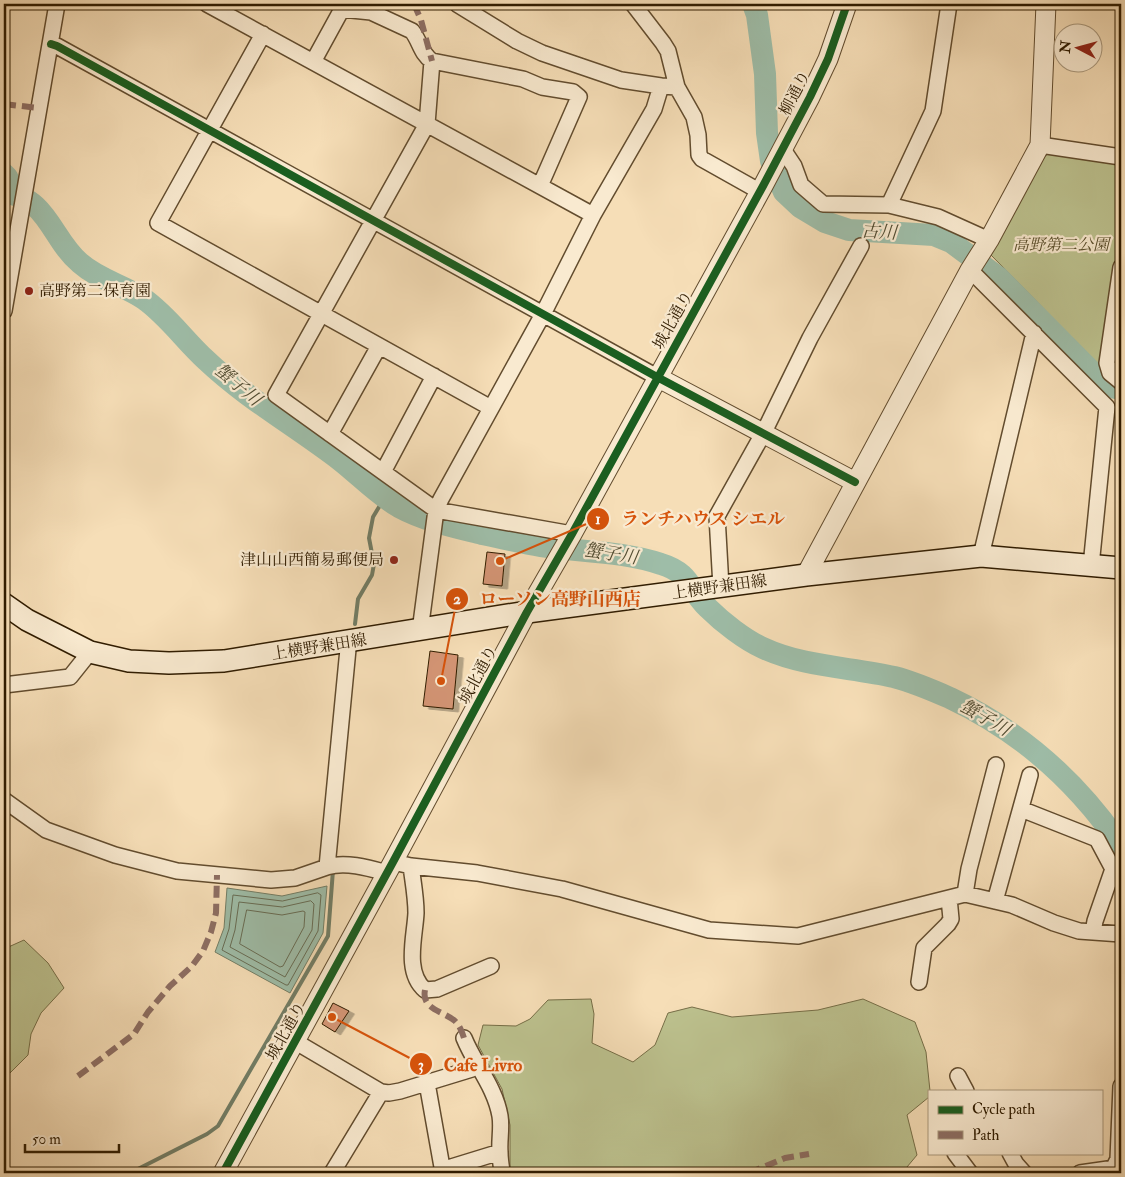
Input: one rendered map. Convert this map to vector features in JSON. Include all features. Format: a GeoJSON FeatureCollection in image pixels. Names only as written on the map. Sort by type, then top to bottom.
{"type":"FeatureCollection","features":[{"type":"Feature","properties":{"kind":"main road","name":"上横野兼田線"},"geometry":{"type":"LineString","coordinates":[[4,604],[27,620],[90,652],[129,661],[169,663],[224,661],[420,631],[527,612],[806,575],[981,556],[1121,568]]}},
{"type":"Feature","properties":{"kind":"street"},"geometry":{"type":"LineString","coordinates":[[4,311],[57,4]]}},
{"type":"Feature","properties":{"kind":"street"},"geometry":{"type":"LineString","coordinates":[[207,4],[593,216]]}},
{"type":"Feature","properties":{"kind":"street"},"geometry":{"type":"LineString","coordinates":[[457,4],[517,41],[542,53],[621,80],[677,87]]}},
{"type":"Feature","properties":{"kind":"street"},"geometry":{"type":"LineString","coordinates":[[633,4],[668,51],[677,87],[694,116],[698,135],[698,156],[761,188]]}},
{"type":"Feature","properties":{"kind":"street","name":"柳通り"},"geometry":{"type":"LineString","coordinates":[[761,188],[810,97],[828,59],[847,4]]}},
{"type":"Feature","properties":{"kind":"street"},"geometry":{"type":"LineString","coordinates":[[889,205],[933,111],[949,4]]}},
{"type":"Feature","properties":{"kind":"street"},"geometry":{"type":"LineString","coordinates":[[806,575],[970,270],[989,240],[1040,145],[1046,4]]}},
{"type":"Feature","properties":{"kind":"street"},"geometry":{"type":"LineString","coordinates":[[313,62],[342,8],[371,12],[412,32],[423,53],[432,61],[523,79],[542,87],[573,92],[578,97],[540,186]]}},
{"type":"Feature","properties":{"kind":"street"},"geometry":{"type":"LineString","coordinates":[[263,34],[158,223],[491,408]]}},
{"type":"Feature","properties":{"kind":"street"},"geometry":{"type":"LineString","coordinates":[[50,44],[57,46],[657,377],[764,432],[855,482]]}},
{"type":"Feature","properties":{"kind":"street"},"geometry":{"type":"LineString","coordinates":[[432,61],[427,124],[276,395],[436,510],[570,537]]}},
{"type":"Feature","properties":{"kind":"street"},"geometry":{"type":"LineString","coordinates":[[420,631],[436,510],[543,314],[593,216],[654,109],[660,86]]}},
{"type":"Feature","properties":{"kind":"street"},"geometry":{"type":"LineString","coordinates":[[1040,145],[1121,157]]}},
{"type":"Feature","properties":{"kind":"street"},"geometry":{"type":"LineString","coordinates":[[781,149],[794,166],[801,185],[823,204],[889,205],[938,217],[989,240]]}},
{"type":"Feature","properties":{"kind":"street","name":"城北通り"},"geometry":{"type":"LineString","coordinates":[[223,1173],[397,867],[527,612],[761,188]]}},
{"type":"Feature","properties":{"kind":"street"},"geometry":{"type":"LineString","coordinates":[[704,589],[717,516],[764,432],[810,338],[861,246]]}},
{"type":"Feature","properties":{"kind":"street"},"geometry":{"type":"LineString","coordinates":[[1121,267],[1107,363],[1110,373],[1121,382]]}},
{"type":"Feature","properties":{"kind":"street"},"geometry":{"type":"LineString","coordinates":[[970,270],[1107,408],[1091,566]]}},
{"type":"Feature","properties":{"kind":"street"},"geometry":{"type":"LineString","coordinates":[[981,556],[1034,333]]}},
{"type":"Feature","properties":{"kind":"street"},"geometry":{"type":"LineString","coordinates":[[330,434],[379,346]]}},
{"type":"Feature","properties":{"kind":"street"},"geometry":{"type":"LineString","coordinates":[[383,472],[434,376]]}},
{"type":"Feature","properties":{"kind":"street"},"geometry":{"type":"LineString","coordinates":[[327,867],[348,659],[348,642]]}},
{"type":"Feature","properties":{"kind":"street"},"geometry":{"type":"LineString","coordinates":[[4,685],[70,677],[90,652]]}},
{"type":"Feature","properties":{"kind":"street"},"geometry":{"type":"LineString","coordinates":[[965,894],[969,869],[996,765]]}},
{"type":"Feature","properties":{"kind":"street"},"geometry":{"type":"LineString","coordinates":[[995,901],[1030,775]]}},
{"type":"Feature","properties":{"kind":"street"},"geometry":{"type":"LineString","coordinates":[[4,800],[46,830],[115,855],[177,871],[271,880],[295,878],[340,864],[376,870],[397,867],[477,874],[562,889],[709,930],[798,936],[965,894],[1012,905],[1054,923],[1079,931],[1121,934]]}},
{"type":"Feature","properties":{"kind":"street"},"geometry":{"type":"LineString","coordinates":[[1021,809],[1097,839],[1113,869],[1093,932]]}},
{"type":"Feature","properties":{"kind":"street"},"geometry":{"type":"LineString","coordinates":[[397,867],[416,913],[412,958],[415,976],[419,985],[425,990],[437,990],[491,966]]}},
{"type":"Feature","properties":{"kind":"street"},"geometry":{"type":"LineString","coordinates":[[919,982],[924,948],[951,919],[949,898]]}},
{"type":"Feature","properties":{"kind":"street"},"geometry":{"type":"LineString","coordinates":[[464,1038],[477,1065],[490,1085],[496,1102],[500,1118],[502,1171]]}},
{"type":"Feature","properties":{"kind":"street"},"geometry":{"type":"LineString","coordinates":[[296,1042],[381,1092],[400,1091],[472,1069],[477,1065]]}},
{"type":"Feature","properties":{"kind":"street"},"geometry":{"type":"LineString","coordinates":[[958,1076],[965,1090]]}},
{"type":"Feature","properties":{"kind":"street"},"geometry":{"type":"LineString","coordinates":[[427,1083],[442,1166],[448,1168],[500,1152]]}},
{"type":"Feature","properties":{"kind":"street"},"geometry":{"type":"LineString","coordinates":[[1080,1173],[1117,1167],[1121,1086]]}},
{"type":"Feature","properties":{"kind":"street"},"geometry":{"type":"LineString","coordinates":[[332,1173],[381,1092]]}},
{"type":"Feature","properties":{"kind":"street"},"geometry":{"type":"LineString","coordinates":[[956,1154],[970,1173]]}},
{"type":"Feature","properties":{"kind":"street"},"geometry":{"type":"LineString","coordinates":[[1011,1154],[1024,1173]]}},
{"type":"Feature","properties":{"kind":"green space","name":"高野第二公園"},"geometry":{"type":"Polygon","coordinates":[[[1050,153],[1121,164],[1121,228],[1101,367],[990,254],[1045,156],[1050,153]]]}},
{"type":"Feature","properties":{"kind":"green space"},"geometry":{"type":"Polygon","coordinates":[[[24,940],[48,963],[64,988],[41,1013],[31,1034],[28,1055],[4,1079],[4,949],[24,940]]]}},
{"type":"Feature","properties":{"kind":"green space"},"geometry":{"type":"Polygon","coordinates":[[[591,999],[594,1014],[592,1043],[633,1062],[655,1045],[668,1013],[692,1007],[732,1017],[818,1010],[863,999],[915,1022],[926,1052],[930,1090],[928,1090],[928,1098],[907,1115],[917,1155],[902,1173],[510,1173],[510,1125],[502,1089],[478,1045],[483,1025],[516,1026],[530,1019],[548,1000],[591,999]]]}},
{"type":"Feature","properties":{"kind":"water"},"geometry":{"type":"Polygon","coordinates":[[[327,886],[323,933],[290,993],[215,952],[224,928],[227,888],[282,896],[327,886]]]}},
{"type":"Feature","properties":{"kind":"building"},"geometry":{"type":"Polygon","coordinates":[[[487,552],[505,554],[502,586],[483,584],[487,552]]]}},
{"type":"Feature","properties":{"kind":"building"},"geometry":{"type":"Polygon","coordinates":[[[430,651],[458,655],[453,709],[423,706],[430,651]]]}},
{"type":"Feature","properties":{"kind":"building"},"geometry":{"type":"Polygon","coordinates":[[[333,1003],[349,1011],[335,1032],[322,1024],[333,1003]]]}},
{"type":"Feature","properties":{"kind":"waterway","name":"古川"},"geometry":{"type":"LineString","coordinates":[[753,4],[757,15],[765,74],[767,133],[771,161],[784,192],[800,207],[825,222],[849,230],[934,235],[951,242],[998,277],[1095,375],[1115,388],[1121,389]]}},
{"type":"Feature","properties":{"kind":"waterway"},"geometry":{"type":"LineString","coordinates":[[4,174],[15,194]]}},
{"type":"Feature","properties":{"kind":"waterway","name":"蟹子川"},"geometry":{"type":"LineString","coordinates":[[4,193],[18,196],[30,202],[40,210],[70,254],[87,269],[144,299],[161,313],[198,353],[222,374],[255,400],[324,448],[376,491],[399,507],[429,520],[482,534],[541,546],[601,552],[661,564],[684,577],[702,601],[727,625],[763,648],[811,663],[894,677],[950,698],[1000,726],[1046,761],[1086,801],[1121,846]]}},
{"type":"Feature","properties":{"kind":"waterway"},"geometry":{"type":"LineString","coordinates":[[355,624],[358,599],[372,575],[374,564],[369,538],[373,517],[385,497]]}},
{"type":"Feature","properties":{"kind":"waterway"},"geometry":{"type":"LineString","coordinates":[[130,1173],[207,1134],[218,1126],[328,936],[333,870]]}},
{"type":"Feature","properties":{"kind":"marked path"},"geometry":{"type":"LineString","coordinates":[[414,4],[421,20],[432,61]]}},
{"type":"Feature","properties":{"kind":"marked path"},"geometry":{"type":"LineString","coordinates":[[4,104],[38,108]]}},
{"type":"Feature","properties":{"kind":"marked path"},"geometry":{"type":"LineString","coordinates":[[78,1076],[134,1034],[148,1012],[170,986],[192,966],[203,951],[216,913],[217,875]]}},
{"type":"Feature","properties":{"kind":"marked path"},"geometry":{"type":"LineString","coordinates":[[425,990],[426,1001],[430,1006],[455,1021],[460,1027],[464,1038]]}},
{"type":"Feature","properties":{"kind":"marked path"},"geometry":{"type":"LineString","coordinates":[[749,1173],[785,1158],[809,1154]]}},
{"type":"Feature","properties":{"kind":"cycle path"},"geometry":{"type":"LineString","coordinates":[[223,1173],[527,612],[572,534],[763,186],[828,59],[847,4]]}},
{"type":"Feature","properties":{"kind":"cycle path"},"geometry":{"type":"LineString","coordinates":[[51,44],[657,377],[855,482]]}},
{"type":"Feature","properties":{"kind":"place","name":"高野第二保育園"},"geometry":{"type":"Point","coordinates":[29,291]}},
{"type":"Feature","properties":{"kind":"place","name":"津山山西簡易郵便局"},"geometry":{"type":"Point","coordinates":[394,560]}},
{"type":"Feature","properties":{"kind":"place","name":"ランチハウス シエル"},"geometry":{"type":"Point","coordinates":[500,561]}},
{"type":"Feature","properties":{"kind":"place","name":"ローソン高野山西店"},"geometry":{"type":"Point","coordinates":[441,681]}},
{"type":"Feature","properties":{"kind":"place","name":"Cafe Livro"},"geometry":{"type":"Point","coordinates":[332,1017]}}]}
